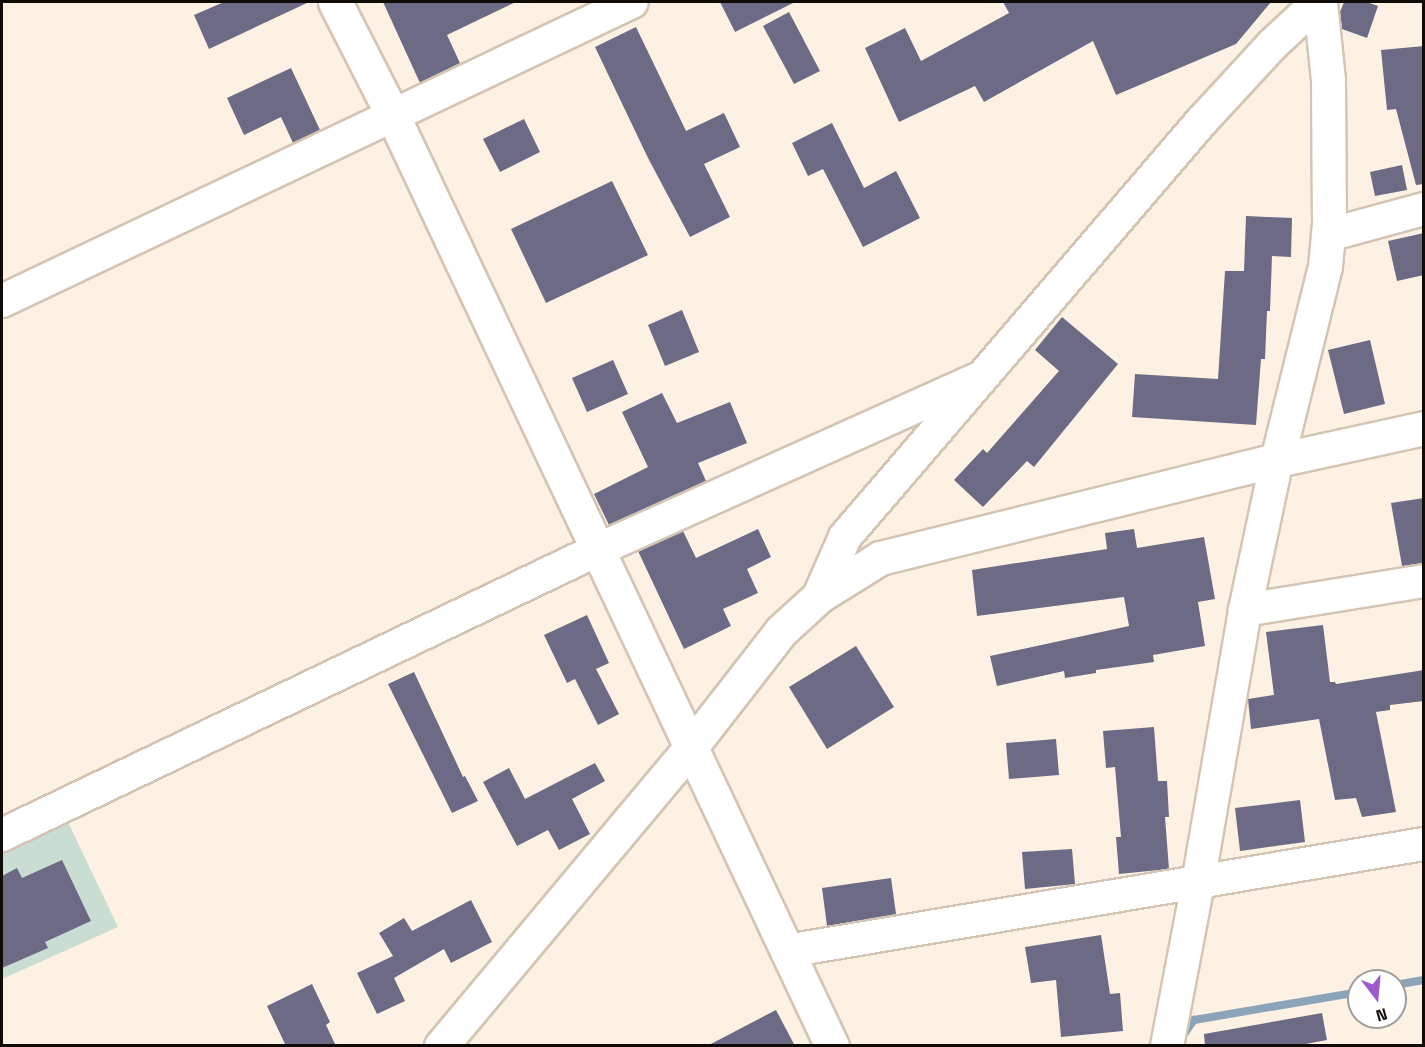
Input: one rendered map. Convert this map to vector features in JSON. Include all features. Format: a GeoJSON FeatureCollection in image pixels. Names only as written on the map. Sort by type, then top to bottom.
{"type":"FeatureCollection","features":[{"type":"Feature","properties":{"kind":"street"},"geometry":{"type":"LineString","coordinates":[[335,2],[392,114],[832,1046]]}},
{"type":"Feature","properties":{"kind":"street"},"geometry":{"type":"LineString","coordinates":[[2,301],[632,2]]}},
{"type":"Feature","properties":{"kind":"street"},"geometry":{"type":"LineString","coordinates":[[1167,1046],[1198,883],[1245,610],[1277,460],[1325,266],[1328,235],[1328,80],[1319,2]]}},
{"type":"Feature","properties":{"kind":"street"},"geometry":{"type":"LineString","coordinates":[[819,596],[845,537],[1202,122],[1272,45],[1319,2]]}},
{"type":"Feature","properties":{"kind":"street"},"geometry":{"type":"LineString","coordinates":[[1328,235],[1424,209]]}},
{"type":"Feature","properties":{"kind":"street"},"geometry":{"type":"LineString","coordinates":[[2,836],[597,550],[980,378]]}},
{"type":"Feature","properties":{"kind":"street"},"geometry":{"type":"LineString","coordinates":[[441,1046],[690,748],[781,631],[819,596],[880,558],[1277,460],[1424,428]]}},
{"type":"Feature","properties":{"kind":"street"},"geometry":{"type":"LineString","coordinates":[[1245,610],[1424,581]]}},
{"type":"Feature","properties":{"kind":"street"},"geometry":{"type":"LineString","coordinates":[[787,951],[1424,844]]}},
{"type":"Feature","properties":{"kind":"green space"},"geometry":{"type":"Polygon","coordinates":[[[66,818],[118,927],[2,979],[2,844],[66,818]]]}},
{"type":"Feature","properties":{"kind":"building"},"geometry":{"type":"Polygon","coordinates":[[[224,2],[309,2],[209,49],[194,15],[224,2]]]}},
{"type":"Feature","properties":{"kind":"building"},"geometry":{"type":"Polygon","coordinates":[[[383,2],[516,2],[447,35],[460,63],[420,83],[383,2]]]}},
{"type":"Feature","properties":{"kind":"building"},"geometry":{"type":"Polygon","coordinates":[[[720,2],[795,2],[735,32],[720,2]]]}},
{"type":"Feature","properties":{"kind":"building"},"geometry":{"type":"Polygon","coordinates":[[[1003,2],[1271,2],[1236,44],[1116,95],[1093,41],[984,102],[975,86],[899,122],[865,48],[905,28],[921,61],[1009,13],[1003,2]]]}},
{"type":"Feature","properties":{"kind":"building"},"geometry":{"type":"Polygon","coordinates":[[[1344,2],[1367,2],[1378,6],[1367,38],[1342,29],[1340,12],[1344,2]]]}},
{"type":"Feature","properties":{"kind":"building"},"geometry":{"type":"Polygon","coordinates":[[[789,12],[820,71],[794,84],[763,26],[789,12]]]}},
{"type":"Feature","properties":{"kind":"building"},"geometry":{"type":"Polygon","coordinates":[[[636,27],[686,131],[724,113],[740,147],[704,164],[730,217],[690,237],[648,158],[595,47],[636,27]]]}},
{"type":"Feature","properties":{"kind":"building"},"geometry":{"type":"Polygon","coordinates":[[[1424,46],[1424,184],[1416,185],[1396,109],[1387,110],[1381,50],[1424,46]]]}},
{"type":"Feature","properties":{"kind":"building"},"geometry":{"type":"Polygon","coordinates":[[[291,68],[320,130],[293,143],[281,117],[244,135],[227,98],[291,68]]]}},
{"type":"Feature","properties":{"kind":"building"},"geometry":{"type":"Polygon","coordinates":[[[524,119],[540,152],[500,172],[483,139],[524,119]]]}},
{"type":"Feature","properties":{"kind":"building"},"geometry":{"type":"Polygon","coordinates":[[[832,123],[864,188],[896,171],[920,218],[863,247],[823,169],[808,176],[792,143],[832,123]]]}},
{"type":"Feature","properties":{"kind":"building"},"geometry":{"type":"Polygon","coordinates":[[[1402,165],[1407,190],[1375,196],[1370,172],[1402,165]]]}},
{"type":"Feature","properties":{"kind":"building"},"geometry":{"type":"Polygon","coordinates":[[[612,181],[648,255],[546,303],[511,229],[612,181]]]}},
{"type":"Feature","properties":{"kind":"building"},"geometry":{"type":"Polygon","coordinates":[[[1246,216],[1292,218],[1291,257],[1272,256],[1270,311],[1267,311],[1265,359],[1261,359],[1256,425],[1132,417],[1135,374],[1218,379],[1225,271],[1244,271],[1246,216]]]}},
{"type":"Feature","properties":{"kind":"building"},"geometry":{"type":"Polygon","coordinates":[[[1424,233],[1424,275],[1397,281],[1388,241],[1424,233]]]}},
{"type":"Feature","properties":{"kind":"building"},"geometry":{"type":"Polygon","coordinates":[[[682,310],[699,352],[665,366],[648,325],[682,310]]]}},
{"type":"Feature","properties":{"kind":"building"},"geometry":{"type":"Polygon","coordinates":[[[1062,317],[1118,364],[1034,467],[1027,461],[983,507],[954,480],[983,449],[987,453],[1059,371],[1035,350],[1062,317]]]}},
{"type":"Feature","properties":{"kind":"building"},"geometry":{"type":"Polygon","coordinates":[[[1370,340],[1385,404],[1344,414],[1328,350],[1370,340]]]}},
{"type":"Feature","properties":{"kind":"building"},"geometry":{"type":"Polygon","coordinates":[[[613,360],[628,394],[587,412],[572,378],[613,360]]]}},
{"type":"Feature","properties":{"kind":"building"},"geometry":{"type":"Polygon","coordinates":[[[662,393],[677,423],[730,402],[747,443],[698,463],[706,481],[609,525],[594,494],[648,467],[622,412],[662,393]]]}},
{"type":"Feature","properties":{"kind":"building"},"geometry":{"type":"Polygon","coordinates":[[[1424,498],[1424,563],[1402,566],[1391,503],[1424,498]]]}},
{"type":"Feature","properties":{"kind":"building"},"geometry":{"type":"Polygon","coordinates":[[[758,529],[771,557],[747,569],[758,593],[723,609],[731,626],[684,649],[638,551],[683,531],[696,558],[758,529]]]}},
{"type":"Feature","properties":{"kind":"building"},"geometry":{"type":"Polygon","coordinates":[[[1134,529],[1137,548],[1204,537],[1215,599],[1198,602],[1205,646],[1153,655],[1154,662],[1096,670],[1096,673],[1065,678],[1064,671],[997,686],[990,656],[1129,626],[1124,597],[977,616],[972,570],[1107,549],[1105,533],[1134,529]]]}},
{"type":"Feature","properties":{"kind":"building"},"geometry":{"type":"Polygon","coordinates":[[[587,615],[609,663],[596,669],[619,714],[598,725],[575,679],[567,683],[544,635],[587,615]]]}},
{"type":"Feature","properties":{"kind":"building"},"geometry":{"type":"Polygon","coordinates":[[[1323,625],[1330,682],[1336,684],[1424,670],[1424,701],[1390,705],[1390,710],[1376,712],[1396,812],[1362,817],[1356,798],[1335,800],[1319,719],[1251,729],[1248,699],[1274,695],[1266,632],[1323,625]]]}},
{"type":"Feature","properties":{"kind":"building"},"geometry":{"type":"Polygon","coordinates":[[[856,646],[894,707],[827,749],[789,687],[856,646]]]}},
{"type":"Feature","properties":{"kind":"building"},"geometry":{"type":"Polygon","coordinates":[[[414,672],[463,777],[465,776],[478,801],[452,813],[388,684],[414,672]]]}},
{"type":"Feature","properties":{"kind":"building"},"geometry":{"type":"Polygon","coordinates":[[[1154,727],[1158,781],[1167,781],[1169,817],[1165,817],[1169,869],[1119,874],[1116,837],[1121,837],[1115,767],[1106,768],[1103,731],[1154,727]]]}},
{"type":"Feature","properties":{"kind":"building"},"geometry":{"type":"Polygon","coordinates":[[[1056,739],[1059,775],[1009,779],[1006,743],[1056,739]]]}},
{"type":"Feature","properties":{"kind":"building"},"geometry":{"type":"Polygon","coordinates":[[[595,763],[605,781],[572,799],[590,834],[559,850],[548,830],[517,846],[483,782],[509,768],[525,799],[595,763]]]}},
{"type":"Feature","properties":{"kind":"building"},"geometry":{"type":"Polygon","coordinates":[[[1300,800],[1305,842],[1240,851],[1235,808],[1300,800]]]}},
{"type":"Feature","properties":{"kind":"building"},"geometry":{"type":"Polygon","coordinates":[[[1072,849],[1075,884],[1025,889],[1022,852],[1072,849]]]}},
{"type":"Feature","properties":{"kind":"building"},"geometry":{"type":"Polygon","coordinates":[[[62,860],[91,921],[45,942],[48,948],[2,968],[2,876],[17,868],[22,878],[62,860]]]}},
{"type":"Feature","properties":{"kind":"building"},"geometry":{"type":"Polygon","coordinates":[[[891,878],[896,914],[827,926],[822,888],[891,878]]]}},
{"type":"Feature","properties":{"kind":"building"},"geometry":{"type":"Polygon","coordinates":[[[471,900],[492,942],[451,963],[444,949],[394,978],[405,1001],[377,1014],[357,973],[393,956],[379,933],[404,918],[412,931],[471,900]]]}},
{"type":"Feature","properties":{"kind":"building"},"geometry":{"type":"Polygon","coordinates":[[[1101,935],[1110,994],[1120,993],[1123,1031],[1061,1037],[1056,980],[1031,983],[1025,947],[1101,935]]]}},
{"type":"Feature","properties":{"kind":"building"},"geometry":{"type":"Polygon","coordinates":[[[312,984],[330,1022],[326,1025],[336,1046],[286,1046],[267,1006],[312,984]]]}},
{"type":"Feature","properties":{"kind":"building"},"geometry":{"type":"Polygon","coordinates":[[[776,1010],[795,1046],[707,1046],[776,1010]]]}},
{"type":"Feature","properties":{"kind":"building"},"geometry":{"type":"Polygon","coordinates":[[[1322,1013],[1327,1040],[1295,1046],[1205,1046],[1204,1034],[1322,1013]]]}},
{"type":"Feature","properties":{"kind":"waterway"},"geometry":{"type":"LineString","coordinates":[[1407,983],[1424,980]]}},
{"type":"Feature","properties":{"kind":"waterway"},"geometry":{"type":"LineString","coordinates":[[1182,1037],[1194,1020],[1347,994]]}}]}
